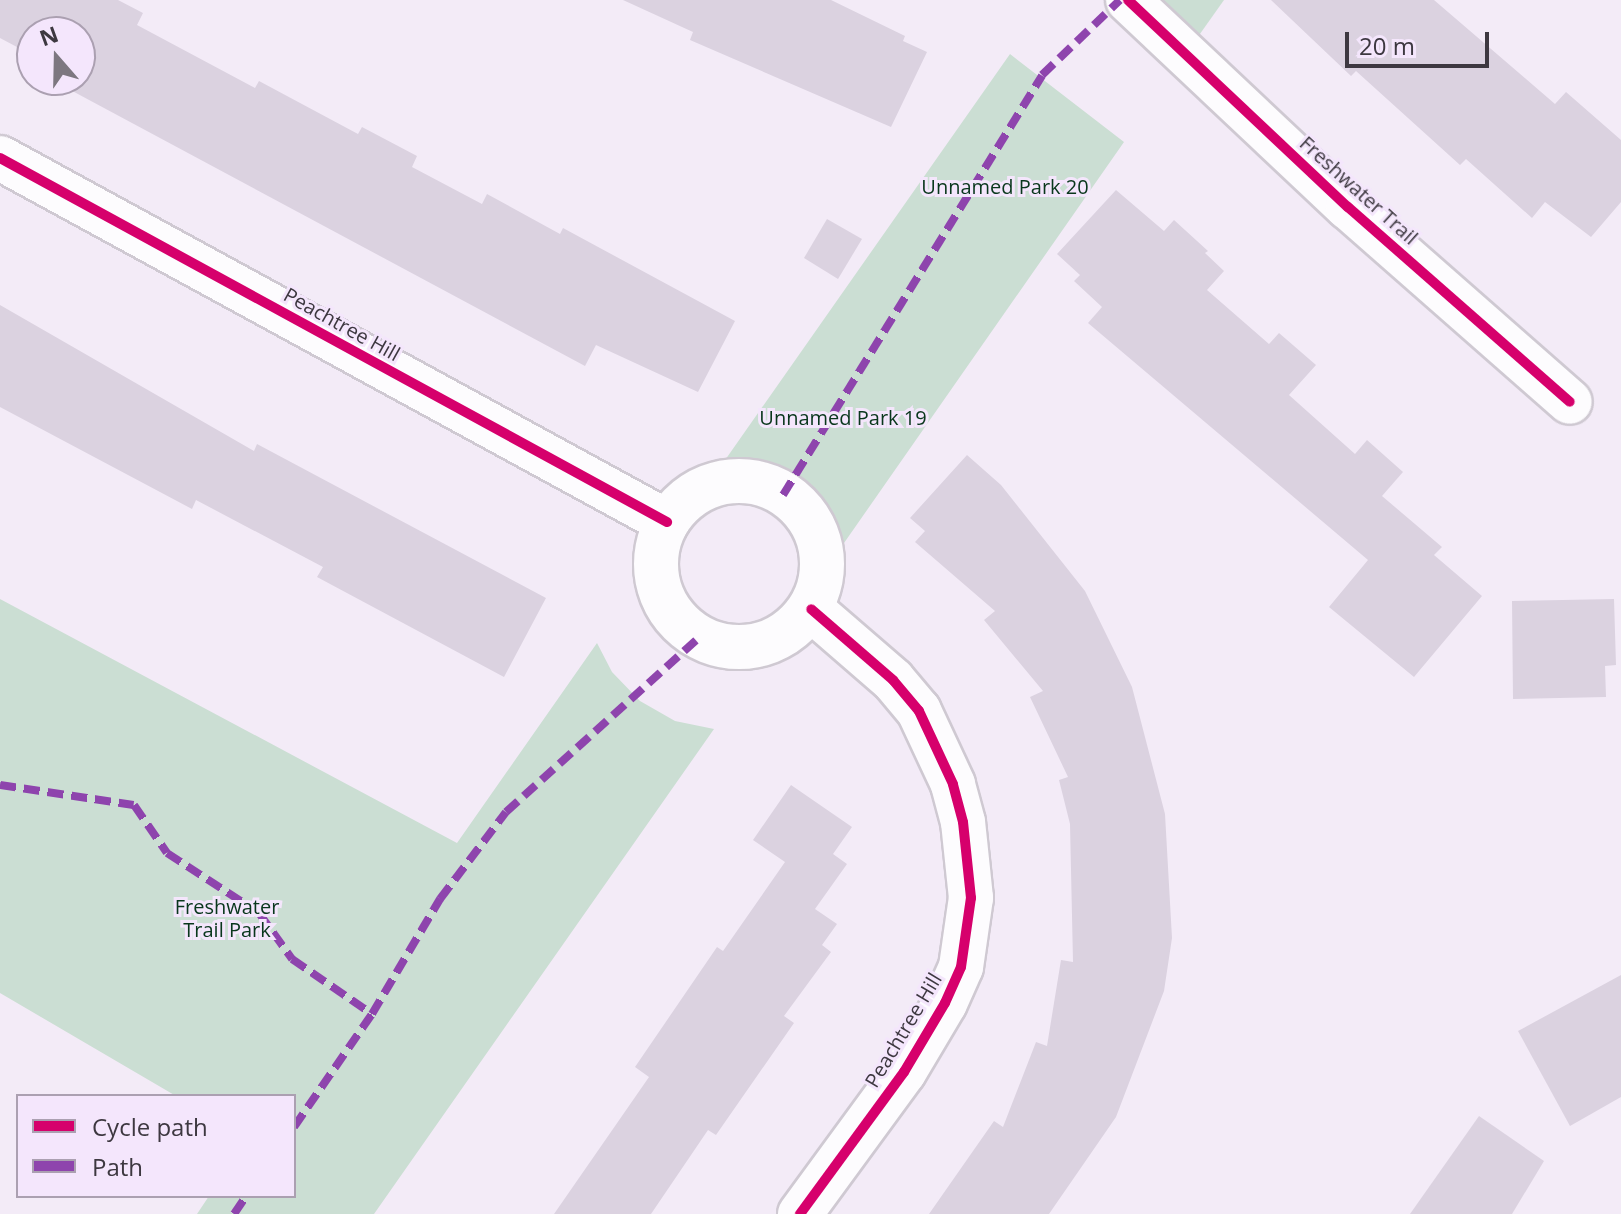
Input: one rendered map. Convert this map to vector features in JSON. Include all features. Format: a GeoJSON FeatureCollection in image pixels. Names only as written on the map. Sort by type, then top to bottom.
{"type":"FeatureCollection","features":[{"type":"Feature","properties":{"kind":"street","name":"Freshwater Trail"},"geometry":{"type":"LineString","coordinates":[[1128,0],[1348,207],[1570,402]]}},
{"type":"Feature","properties":{"kind":"street","name":"Peachtree Hill"},"geometry":{"type":"LineString","coordinates":[[0,158],[667,522]]}},
{"type":"Feature","properties":{"kind":"street"},"geometry":{"type":"LineString","coordinates":[[759,483],[783,495],[803,509],[817,532],[821,584],[811,609],[791,629],[766,644],[738,648],[700,637],[666,605],[657,578],[658,549],[667,522],[684,502],[719,485],[759,483]]}},
{"type":"Feature","properties":{"kind":"street","name":"Peachtree Hill"},"geometry":{"type":"LineString","coordinates":[[800,1214],[904,1072],[945,1003],[961,967],[971,898],[963,822],[953,784],[919,711],[893,680],[811,609]]}},
{"type":"Feature","properties":{"kind":"green space"},"geometry":{"type":"Polygon","coordinates":[[[1131,0],[1224,0],[1190,48],[1131,0]]]}},
{"type":"Feature","properties":{"kind":"green space"},"geometry":{"type":"Polygon","coordinates":[[[1010,54],[1124,142],[844,543],[823,509],[792,483],[762,469],[723,463],[1010,54]]]}},
{"type":"Feature","properties":{"kind":"green space","name":"Freshwater Trail Park"},"geometry":{"type":"Polygon","coordinates":[[[0,599],[457,843],[597,643],[612,672],[640,701],[675,721],[714,729],[374,1214],[197,1214],[208,1198],[296,1198],[296,1094],[173,1094],[0,993],[0,599]]]}},
{"type":"Feature","properties":{"kind":"building"},"geometry":{"type":"Polygon","coordinates":[[[0,0],[118,0],[143,13],[137,25],[255,88],[259,81],[358,134],[362,127],[417,156],[412,167],[482,204],[487,194],[560,234],[563,228],[735,321],[698,392],[596,345],[585,366],[82,96],[96,96],[96,16],[16,16],[16,46],[0,38],[0,0]]]}},
{"type":"Feature","properties":{"kind":"building"},"geometry":{"type":"Polygon","coordinates":[[[623,0],[831,0],[905,36],[903,41],[927,52],[891,127],[690,40],[693,32],[623,0]]]}},
{"type":"Feature","properties":{"kind":"building"},"geometry":{"type":"Polygon","coordinates":[[[1271,0],[1434,0],[1555,104],[1566,92],[1621,140],[1621,202],[1591,237],[1545,202],[1532,218],[1466,159],[1460,165],[1356,71],[1351,76],[1271,0]]]}},
{"type":"Feature","properties":{"kind":"building"},"geometry":{"type":"Polygon","coordinates":[[[1116,190],[1164,231],[1174,220],[1208,251],[1205,253],[1224,271],[1207,290],[1269,344],[1279,333],[1316,365],[1289,395],[1355,454],[1367,440],[1403,472],[1382,496],[1442,547],[1434,555],[1482,596],[1414,677],[1329,607],[1368,560],[1088,323],[1102,307],[1074,281],[1080,275],[1057,254],[1116,190]]]}},
{"type":"Feature","properties":{"kind":"building"},"geometry":{"type":"Polygon","coordinates":[[[827,219],[862,239],[838,279],[804,258],[827,219]]]}},
{"type":"Feature","properties":{"kind":"building"},"geometry":{"type":"Polygon","coordinates":[[[0,305],[254,451],[257,444],[546,598],[504,677],[317,577],[323,567],[196,500],[192,509],[0,407],[0,305]]]}},
{"type":"Feature","properties":{"kind":"building"},"geometry":{"type":"Polygon","coordinates":[[[967,455],[1001,485],[1085,591],[1132,687],[1165,814],[1172,938],[1164,991],[1116,1117],[1049,1214],[929,1214],[994,1121],[1003,1127],[1036,1042],[1047,1046],[1061,960],[1073,962],[1070,824],[1059,780],[1068,777],[1030,697],[1043,691],[984,620],[995,611],[915,542],[925,531],[910,518],[967,455]]]}},
{"type":"Feature","properties":{"kind":"building"},"geometry":{"type":"Polygon","coordinates":[[[1614,599],[1616,665],[1605,666],[1606,697],[1513,699],[1512,601],[1614,599]]]}},
{"type":"Feature","properties":{"kind":"building"},"geometry":{"type":"Polygon","coordinates":[[[791,785],[852,827],[833,854],[847,864],[815,909],[837,924],[822,945],[831,952],[784,1016],[794,1023],[716,1135],[708,1130],[651,1214],[554,1214],[649,1077],[635,1067],[717,947],[723,951],[785,862],[753,840],[791,785]]]}},
{"type":"Feature","properties":{"kind":"building"},"geometry":{"type":"Polygon","coordinates":[[[1621,975],[1621,1097],[1570,1126],[1518,1031],[1621,975]]]}},
{"type":"Feature","properties":{"kind":"building"},"geometry":{"type":"Polygon","coordinates":[[[1479,1116],[1544,1161],[1512,1214],[1410,1214],[1479,1116]]]}},
{"type":"Feature","properties":{"kind":"marked path"},"geometry":{"type":"LineString","coordinates":[[783,495],[1042,75],[1120,0]]}},
{"type":"Feature","properties":{"kind":"marked path"},"geometry":{"type":"LineString","coordinates":[[296,1124],[372,1014],[440,899],[506,812],[700,637]]}},
{"type":"Feature","properties":{"kind":"marked path"},"geometry":{"type":"LineString","coordinates":[[0,785],[134,805],[167,853],[259,913],[292,959],[372,1014]]}},
{"type":"Feature","properties":{"kind":"marked path"},"geometry":{"type":"LineString","coordinates":[[234,1214],[245,1198]]}},
{"type":"Feature","properties":{"kind":"cycle path"},"geometry":{"type":"LineString","coordinates":[[1128,0],[1348,207],[1570,402]]}},
{"type":"Feature","properties":{"kind":"cycle path"},"geometry":{"type":"LineString","coordinates":[[0,158],[667,522]]}},
{"type":"Feature","properties":{"kind":"cycle path"},"geometry":{"type":"LineString","coordinates":[[800,1214],[904,1072],[945,1003],[961,967],[971,898],[963,822],[953,784],[919,711],[893,680],[811,609]]}},
{"type":"Feature","properties":{"kind":"park label","name":"Unnamed Park 20"},"geometry":{"type":"Point","coordinates":[1005,186]}},
{"type":"Feature","properties":{"kind":"park label","name":"Unnamed Park 19"},"geometry":{"type":"Point","coordinates":[843,417]}}]}
